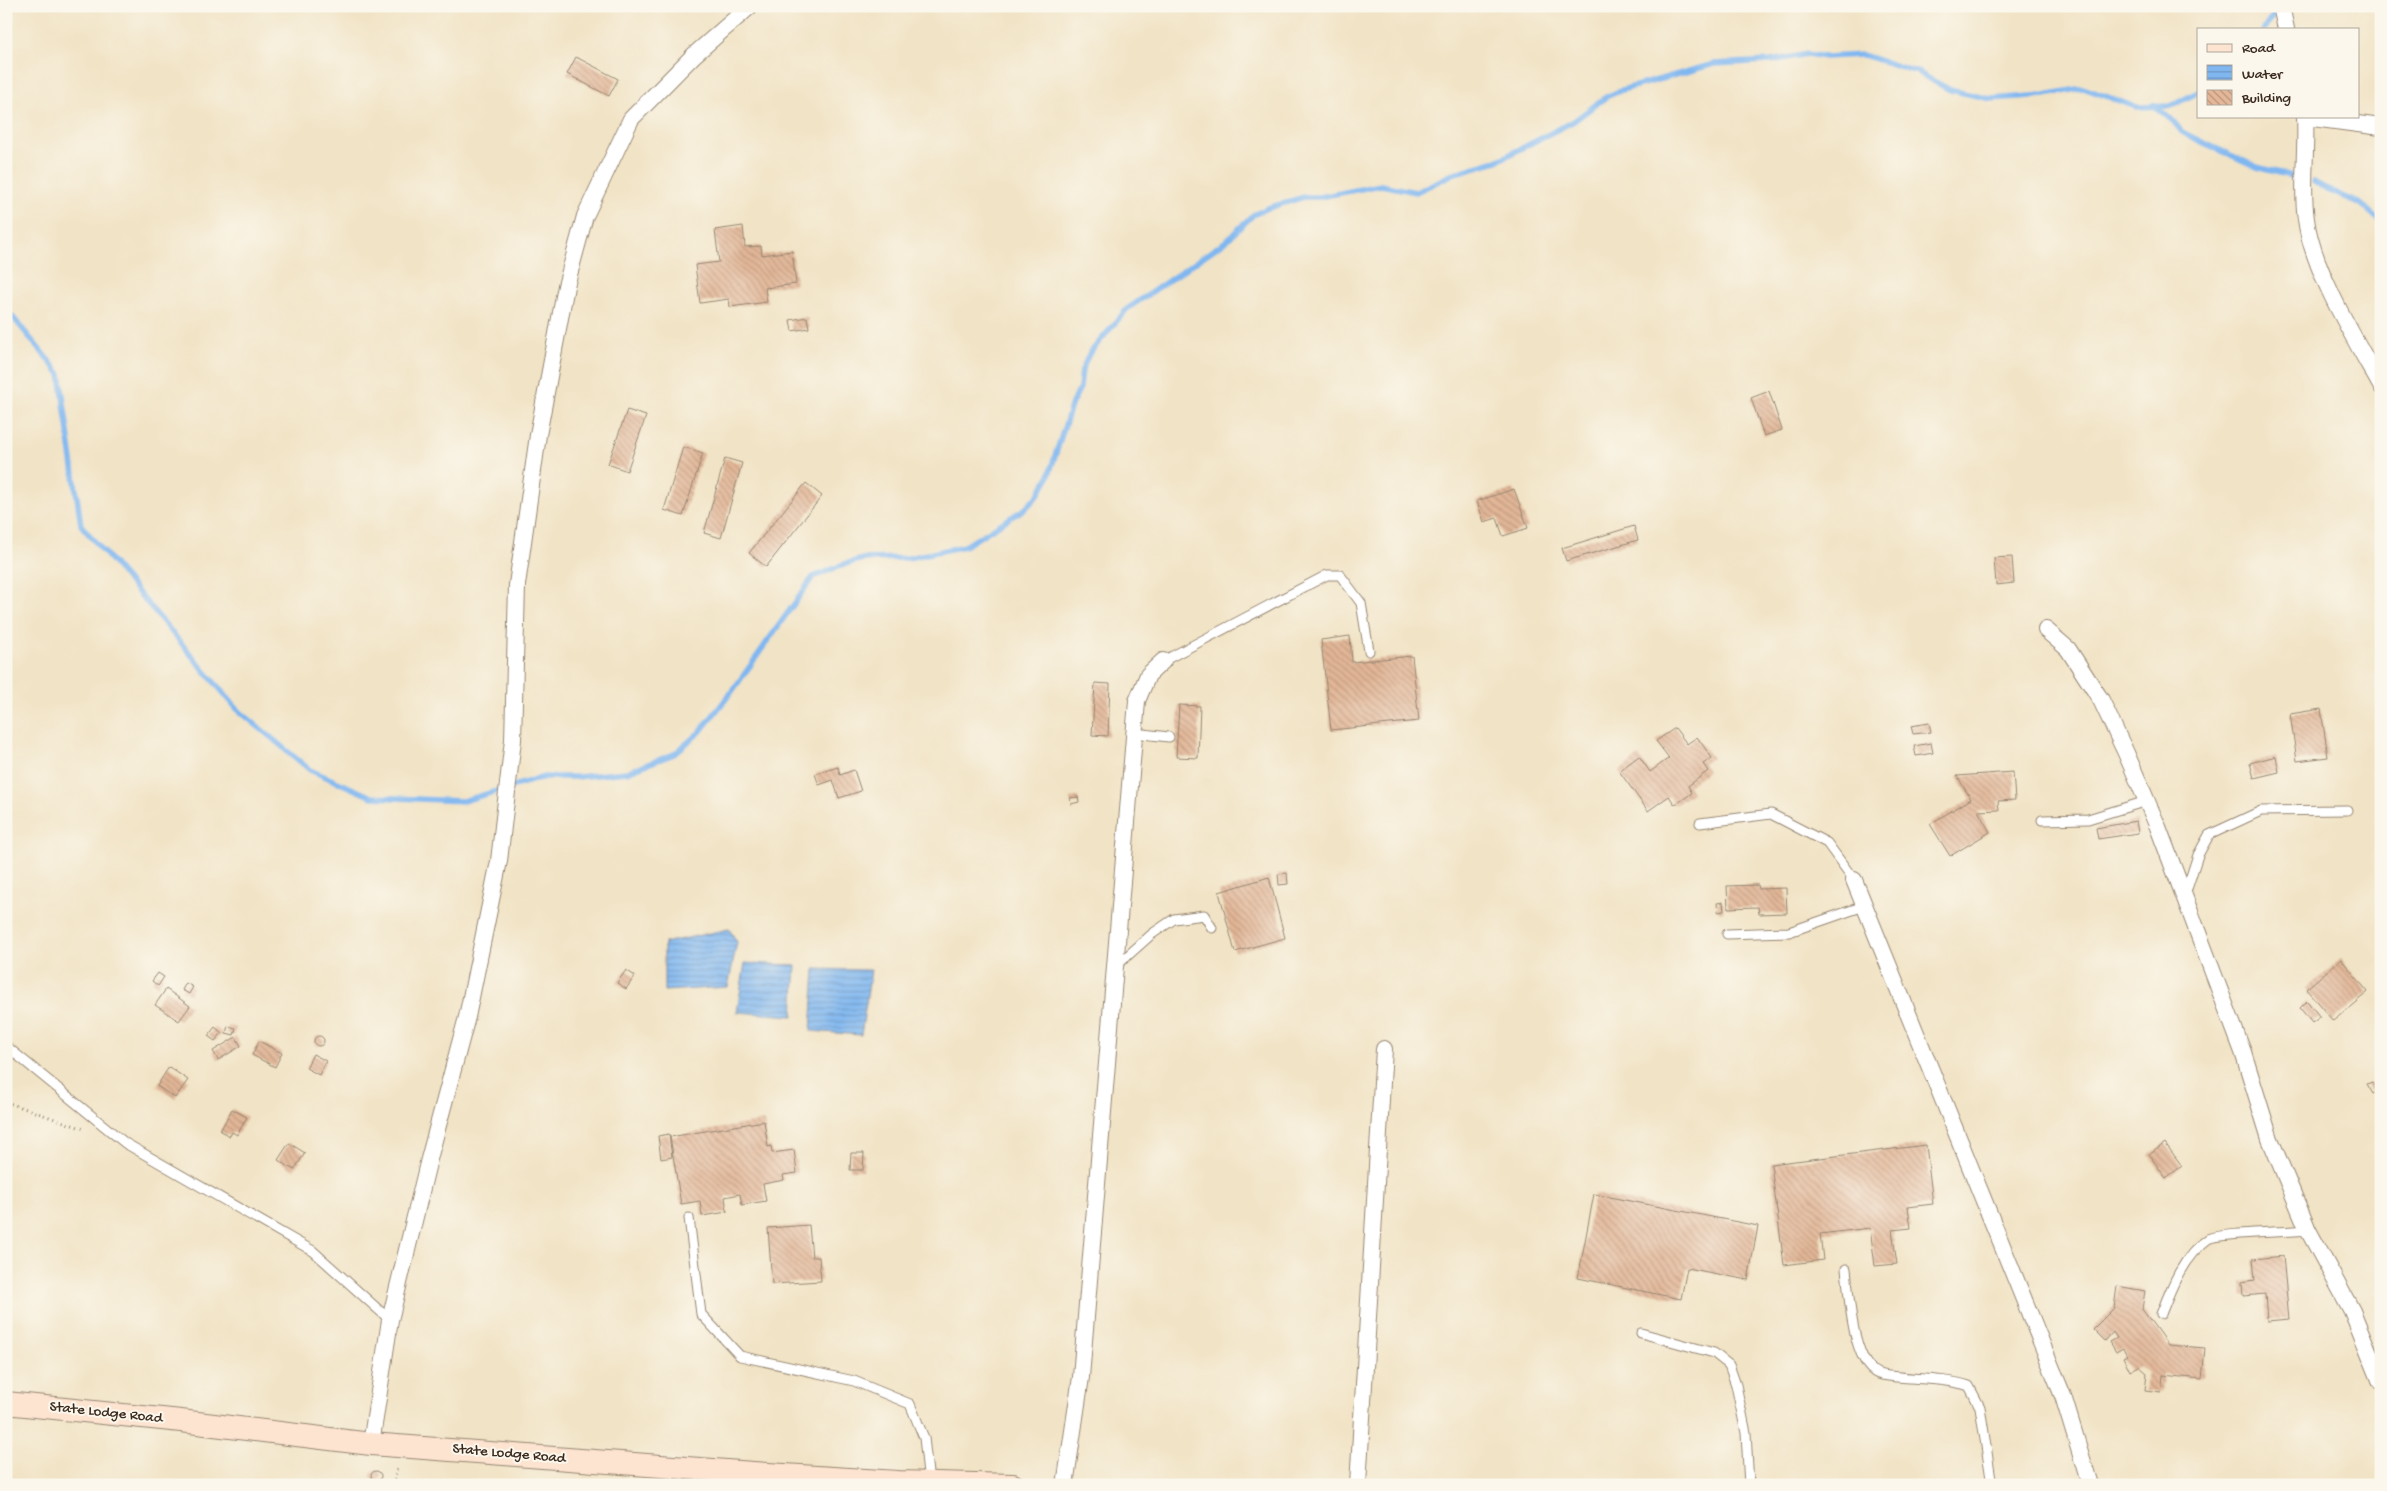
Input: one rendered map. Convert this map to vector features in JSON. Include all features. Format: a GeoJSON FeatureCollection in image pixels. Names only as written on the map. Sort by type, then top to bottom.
{"type":"FeatureCollection","features":[{"type":"Feature","properties":{"kind":"street"},"geometry":{"type":"LineString","coordinates":[[371,1444],[390,1320],[428,1159],[467,1017],[500,861],[513,740],[518,576],[538,435],[566,286],[585,216],[631,119],[694,54],[750,6]]}},
{"type":"Feature","properties":{"kind":"street"},"geometry":{"type":"LineString","coordinates":[[2281,6],[2286,28]]}},
{"type":"Feature","properties":{"kind":"street"},"geometry":{"type":"LineString","coordinates":[[2305,118],[2306,221],[2319,264],[2350,329],[2381,386]]}},
{"type":"Feature","properties":{"kind":"street"},"geometry":{"type":"LineString","coordinates":[[2319,118],[2381,127]]}},
{"type":"Feature","properties":{"kind":"street"},"geometry":{"type":"LineString","coordinates":[[2046,630],[2068,649],[2101,700],[2147,801],[2244,1052],[2270,1139],[2308,1230],[2352,1311],[2381,1382]]}},
{"type":"Feature","properties":{"kind":"street"},"geometry":{"type":"LineString","coordinates":[[1065,1485],[1081,1377],[1137,701],[1148,675],[1163,661]]}},
{"type":"Feature","properties":{"kind":"street"},"geometry":{"type":"LineString","coordinates":[[1854,880],[2063,1396],[2090,1485]]}},
{"type":"Feature","properties":{"kind":"street"},"geometry":{"type":"LineString","coordinates":[[1358,1485],[1384,1049]]}},
{"type":"Feature","properties":{"kind":"street","name":"State Lodge Road"},"geometry":{"type":"LineString","coordinates":[[6,1404],[181,1420],[371,1444],[753,1474],[1013,1485]]}},
{"type":"Feature","properties":{"kind":"lane"},"geometry":{"type":"LineString","coordinates":[[1163,661],[1327,575],[1340,575],[1361,603],[1370,651]]}},
{"type":"Feature","properties":{"kind":"lane"},"geometry":{"type":"LineString","coordinates":[[1134,733],[1169,737]]}},
{"type":"Feature","properties":{"kind":"lane"},"geometry":{"type":"LineString","coordinates":[[2042,820],[2088,819],[2147,801]]}},
{"type":"Feature","properties":{"kind":"lane"},"geometry":{"type":"LineString","coordinates":[[2184,898],[2198,855],[2209,835],[2261,811],[2347,810]]}},
{"type":"Feature","properties":{"kind":"lane"},"geometry":{"type":"LineString","coordinates":[[1700,823],[1771,814],[1827,843],[1854,880]]}},
{"type":"Feature","properties":{"kind":"lane"},"geometry":{"type":"LineString","coordinates":[[1727,934],[1789,932],[1864,906]]}},
{"type":"Feature","properties":{"kind":"lane"},"geometry":{"type":"LineString","coordinates":[[1116,966],[1152,934],[1174,919],[1204,915],[1212,928]]}},
{"type":"Feature","properties":{"kind":"lane"},"geometry":{"type":"LineString","coordinates":[[6,1046],[125,1143],[313,1251],[390,1320]]}},
{"type":"Feature","properties":{"kind":"lane"},"geometry":{"type":"LineString","coordinates":[[689,1218],[701,1314],[740,1356],[854,1381],[910,1404],[924,1438],[929,1482]]}},
{"type":"Feature","properties":{"kind":"lane"},"geometry":{"type":"LineString","coordinates":[[2161,1314],[2172,1286],[2190,1257],[2209,1238],[2232,1234],[2308,1230]]}},
{"type":"Feature","properties":{"kind":"lane"},"geometry":{"type":"LineString","coordinates":[[1846,1268],[1853,1324],[1864,1363],[1880,1375],[1953,1381],[1970,1386],[1980,1407],[1992,1485]]}},
{"type":"Feature","properties":{"kind":"lane"},"geometry":{"type":"LineString","coordinates":[[1641,1333],[1714,1354],[1729,1365],[1736,1385],[1746,1433],[1749,1485]]}},
{"type":"Feature","properties":{"kind":"path"},"geometry":{"type":"LineString","coordinates":[[6,1102],[88,1130]]}},
{"type":"Feature","properties":{"kind":"water"},"geometry":{"type":"Polygon","coordinates":[[[729,929],[737,942],[728,987],[664,991],[664,943],[729,929]]]}},
{"type":"Feature","properties":{"kind":"water"},"geometry":{"type":"Polygon","coordinates":[[[745,963],[796,965],[793,1016],[737,1012],[745,963]]]}},
{"type":"Feature","properties":{"kind":"water"},"geometry":{"type":"Polygon","coordinates":[[[815,969],[871,970],[861,1035],[811,1031],[815,969]]]}},
{"type":"Feature","properties":{"kind":"building"},"geometry":{"type":"Polygon","coordinates":[[[576,57],[618,79],[609,96],[567,74],[576,57]]]}},
{"type":"Feature","properties":{"kind":"building"},"geometry":{"type":"Polygon","coordinates":[[[743,226],[745,247],[761,246],[762,255],[792,251],[796,284],[765,288],[767,302],[730,307],[729,299],[700,303],[695,265],[719,262],[715,230],[743,226]]]}},
{"type":"Feature","properties":{"kind":"building"},"geometry":{"type":"Polygon","coordinates":[[[807,317],[809,328],[792,331],[790,320],[807,317]]]}},
{"type":"Feature","properties":{"kind":"building"},"geometry":{"type":"Polygon","coordinates":[[[1769,391],[1782,430],[1764,436],[1751,398],[1769,391]]]}},
{"type":"Feature","properties":{"kind":"building"},"geometry":{"type":"Polygon","coordinates":[[[627,410],[646,416],[627,471],[608,464],[627,410]]]}},
{"type":"Feature","properties":{"kind":"building"},"geometry":{"type":"Polygon","coordinates":[[[683,447],[703,453],[683,516],[664,510],[683,447]]]}},
{"type":"Feature","properties":{"kind":"building"},"geometry":{"type":"Polygon","coordinates":[[[725,458],[742,463],[721,538],[704,533],[725,458]]]}},
{"type":"Feature","properties":{"kind":"building"},"geometry":{"type":"Polygon","coordinates":[[[806,483],[822,496],[766,567],[749,553],[806,483]]]}},
{"type":"Feature","properties":{"kind":"building"},"geometry":{"type":"Polygon","coordinates":[[[1514,489],[1528,528],[1503,536],[1497,518],[1484,522],[1477,501],[1514,489]]]}},
{"type":"Feature","properties":{"kind":"building"},"geometry":{"type":"Polygon","coordinates":[[[1634,526],[1638,540],[1566,561],[1562,548],[1634,526]]]}},
{"type":"Feature","properties":{"kind":"building"},"geometry":{"type":"Polygon","coordinates":[[[2012,557],[2014,583],[1996,585],[1994,558],[2012,557]]]}},
{"type":"Feature","properties":{"kind":"building"},"geometry":{"type":"Polygon","coordinates":[[[1350,636],[1352,662],[1412,656],[1419,721],[1331,730],[1321,640],[1350,636]]]}},
{"type":"Feature","properties":{"kind":"building"},"geometry":{"type":"Polygon","coordinates":[[[1095,683],[1110,684],[1108,736],[1092,735],[1095,683]]]}},
{"type":"Feature","properties":{"kind":"building"},"geometry":{"type":"Polygon","coordinates":[[[1179,705],[1200,706],[1198,758],[1176,757],[1179,705]]]}},
{"type":"Feature","properties":{"kind":"building"},"geometry":{"type":"Polygon","coordinates":[[[2321,709],[2328,757],[2297,761],[2290,714],[2321,709]]]}},
{"type":"Feature","properties":{"kind":"building"},"geometry":{"type":"Polygon","coordinates":[[[1929,723],[1931,732],[1913,734],[1911,726],[1929,723]]]}},
{"type":"Feature","properties":{"kind":"building"},"geometry":{"type":"Polygon","coordinates":[[[1675,728],[1687,744],[1697,737],[1712,758],[1703,764],[1708,771],[1688,786],[1692,793],[1675,805],[1669,796],[1648,811],[1619,771],[1639,756],[1650,772],[1669,758],[1656,741],[1675,728]]]}},
{"type":"Feature","properties":{"kind":"building"},"geometry":{"type":"Polygon","coordinates":[[[1931,743],[1933,753],[1916,756],[1914,746],[1931,743]]]}},
{"type":"Feature","properties":{"kind":"building"},"geometry":{"type":"Polygon","coordinates":[[[2276,756],[2279,772],[2254,778],[2250,763],[2276,756]]]}},
{"type":"Feature","properties":{"kind":"building"},"geometry":{"type":"Polygon","coordinates":[[[838,767],[840,775],[854,770],[861,791],[839,798],[833,780],[819,785],[815,774],[838,767]]]}},
{"type":"Feature","properties":{"kind":"building"},"geometry":{"type":"Polygon","coordinates":[[[2013,772],[2015,800],[1998,801],[1999,810],[1978,811],[1990,832],[1950,856],[1930,824],[1971,799],[1957,776],[2013,772]]]}},
{"type":"Feature","properties":{"kind":"building"},"geometry":{"type":"Polygon","coordinates":[[[1078,797],[1079,802],[1071,804],[1070,798],[1078,797]]]}},
{"type":"Feature","properties":{"kind":"building"},"geometry":{"type":"Polygon","coordinates":[[[2136,821],[2138,833],[2098,839],[2096,828],[2136,821]]]}},
{"type":"Feature","properties":{"kind":"building"},"geometry":{"type":"Polygon","coordinates":[[[1287,873],[1288,884],[1279,885],[1278,874],[1287,873]]]}},
{"type":"Feature","properties":{"kind":"building"},"geometry":{"type":"Polygon","coordinates":[[[1269,877],[1285,938],[1235,952],[1219,892],[1269,877]]]}},
{"type":"Feature","properties":{"kind":"building"},"geometry":{"type":"Polygon","coordinates":[[[1758,885],[1759,889],[1786,888],[1787,913],[1759,914],[1758,907],[1728,908],[1727,886],[1758,885]]]}},
{"type":"Feature","properties":{"kind":"building"},"geometry":{"type":"Polygon","coordinates":[[[1723,902],[1724,911],[1718,912],[1717,903],[1723,902]]]}},
{"type":"Feature","properties":{"kind":"building"},"geometry":{"type":"Polygon","coordinates":[[[2341,959],[2368,992],[2333,1021],[2306,989],[2341,959]]]}},
{"type":"Feature","properties":{"kind":"building"},"geometry":{"type":"Polygon","coordinates":[[[626,970],[635,976],[626,989],[617,983],[626,970]]]}},
{"type":"Feature","properties":{"kind":"building"},"geometry":{"type":"Polygon","coordinates":[[[158,973],[164,977],[158,986],[152,981],[158,973]]]}},
{"type":"Feature","properties":{"kind":"building"},"geometry":{"type":"Polygon","coordinates":[[[186,983],[193,987],[189,994],[182,990],[186,983]]]}},
{"type":"Feature","properties":{"kind":"building"},"geometry":{"type":"Polygon","coordinates":[[[166,989],[190,1006],[179,1021],[155,1005],[166,989]]]}},
{"type":"Feature","properties":{"kind":"building"},"geometry":{"type":"Polygon","coordinates":[[[2307,1001],[2320,1017],[2312,1023],[2300,1008],[2307,1001]]]}},
{"type":"Feature","properties":{"kind":"building"},"geometry":{"type":"Polygon","coordinates":[[[228,1026],[236,1028],[234,1035],[226,1033],[228,1026]]]}},
{"type":"Feature","properties":{"kind":"building"},"geometry":{"type":"Polygon","coordinates":[[[215,1027],[222,1033],[215,1041],[208,1036],[215,1027]]]}},
{"type":"Feature","properties":{"kind":"building"},"geometry":{"type":"Polygon","coordinates":[[[319,1036],[324,1041],[319,1046],[314,1041],[319,1036]]]}},
{"type":"Feature","properties":{"kind":"building"},"geometry":{"type":"Polygon","coordinates":[[[236,1037],[241,1046],[218,1060],[213,1051],[236,1037]]]}},
{"type":"Feature","properties":{"kind":"building"},"geometry":{"type":"Polygon","coordinates":[[[259,1041],[282,1053],[275,1067],[252,1055],[259,1041]]]}},
{"type":"Feature","properties":{"kind":"building"},"geometry":{"type":"Polygon","coordinates":[[[313,1054],[326,1061],[319,1075],[306,1068],[313,1054]]]}},
{"type":"Feature","properties":{"kind":"building"},"geometry":{"type":"Polygon","coordinates":[[[169,1067],[188,1080],[175,1098],[157,1086],[169,1067]]]}},
{"type":"Feature","properties":{"kind":"building"},"geometry":{"type":"Polygon","coordinates":[[[2372,1082],[2377,1092],[2373,1094],[2367,1084],[2372,1082]]]}},
{"type":"Feature","properties":{"kind":"building"},"geometry":{"type":"Polygon","coordinates":[[[232,1109],[247,1117],[237,1135],[232,1132],[230,1136],[220,1131],[232,1109]]]}},
{"type":"Feature","properties":{"kind":"building"},"geometry":{"type":"Polygon","coordinates":[[[764,1121],[768,1147],[771,1146],[772,1153],[794,1150],[797,1173],[783,1175],[784,1180],[763,1184],[766,1201],[742,1205],[740,1194],[725,1197],[727,1212],[702,1216],[700,1201],[681,1204],[670,1137],[764,1121]]]}},
{"type":"Feature","properties":{"kind":"building"},"geometry":{"type":"Polygon","coordinates":[[[669,1134],[672,1157],[661,1159],[658,1136],[669,1134]]]}},
{"type":"Feature","properties":{"kind":"building"},"geometry":{"type":"Polygon","coordinates":[[[289,1143],[305,1153],[294,1170],[278,1160],[289,1143]]]}},
{"type":"Feature","properties":{"kind":"building"},"geometry":{"type":"Polygon","coordinates":[[[2165,1143],[2182,1166],[2166,1178],[2149,1155],[2165,1143]]]}},
{"type":"Feature","properties":{"kind":"building"},"geometry":{"type":"Polygon","coordinates":[[[1926,1145],[1933,1204],[1908,1207],[1911,1228],[1892,1230],[1897,1264],[1875,1266],[1870,1228],[1820,1234],[1823,1260],[1784,1265],[1771,1164],[1926,1145]]]}},
{"type":"Feature","properties":{"kind":"building"},"geometry":{"type":"Polygon","coordinates":[[[851,1153],[864,1153],[863,1170],[850,1170],[851,1153]]]}},
{"type":"Feature","properties":{"kind":"building"},"geometry":{"type":"Polygon","coordinates":[[[1594,1194],[1758,1226],[1748,1280],[1687,1268],[1681,1299],[1578,1278],[1594,1194]]]}},
{"type":"Feature","properties":{"kind":"building"},"geometry":{"type":"Polygon","coordinates":[[[809,1225],[812,1257],[819,1257],[821,1281],[772,1284],[768,1228],[809,1225]]]}},
{"type":"Feature","properties":{"kind":"building"},"geometry":{"type":"Polygon","coordinates":[[[2283,1256],[2289,1319],[2267,1321],[2265,1294],[2243,1296],[2242,1282],[2255,1280],[2253,1259],[2283,1256]]]}},
{"type":"Feature","properties":{"kind":"building"},"geometry":{"type":"Polygon","coordinates":[[[2117,1286],[2145,1291],[2142,1309],[2168,1345],[2205,1348],[2202,1379],[2163,1375],[2161,1392],[2145,1390],[2147,1373],[2139,1366],[2130,1371],[2123,1357],[2127,1355],[2123,1348],[2116,1352],[2110,1342],[2117,1338],[2113,1332],[2105,1341],[2093,1329],[2114,1308],[2117,1286]]]}},
{"type":"Feature","properties":{"kind":"building"},"geometry":{"type":"Polygon","coordinates":[[[376,1471],[381,1476],[376,1481],[371,1476],[376,1471]]]}},
{"type":"Feature","properties":{"kind":"waterway"},"geometry":{"type":"LineString","coordinates":[[2265,28],[2278,8]]}},
{"type":"Feature","properties":{"kind":"waterway"},"geometry":{"type":"LineString","coordinates":[[6,309],[60,374],[81,525],[237,709],[310,770],[372,797],[463,801],[544,777],[577,777],[627,772],[674,754],[700,732],[733,690],[813,577],[863,559],[908,558],[965,546],[1026,508],[1038,495],[1048,478],[1072,403],[1080,388],[1082,370],[1089,354],[1127,309],[1226,241],[1253,215],[1268,208],[1304,197],[1320,197],[1381,185],[1416,192],[1455,173],[1497,161],[1574,121],[1606,97],[1622,90],[1714,64],[1771,61],[1808,54],[1825,57],[1863,55],[1917,72],[1950,90],[1991,99],[2045,95],[2083,88],[2136,107],[2171,106],[2197,93]]}},
{"type":"Feature","properties":{"kind":"waterway"},"geometry":{"type":"LineString","coordinates":[[2153,105],[2173,121],[2182,132],[2257,167],[2295,177]]}},
{"type":"Feature","properties":{"kind":"waterway"},"geometry":{"type":"LineString","coordinates":[[2314,182],[2325,189],[2361,204],[2381,222]]}}]}
